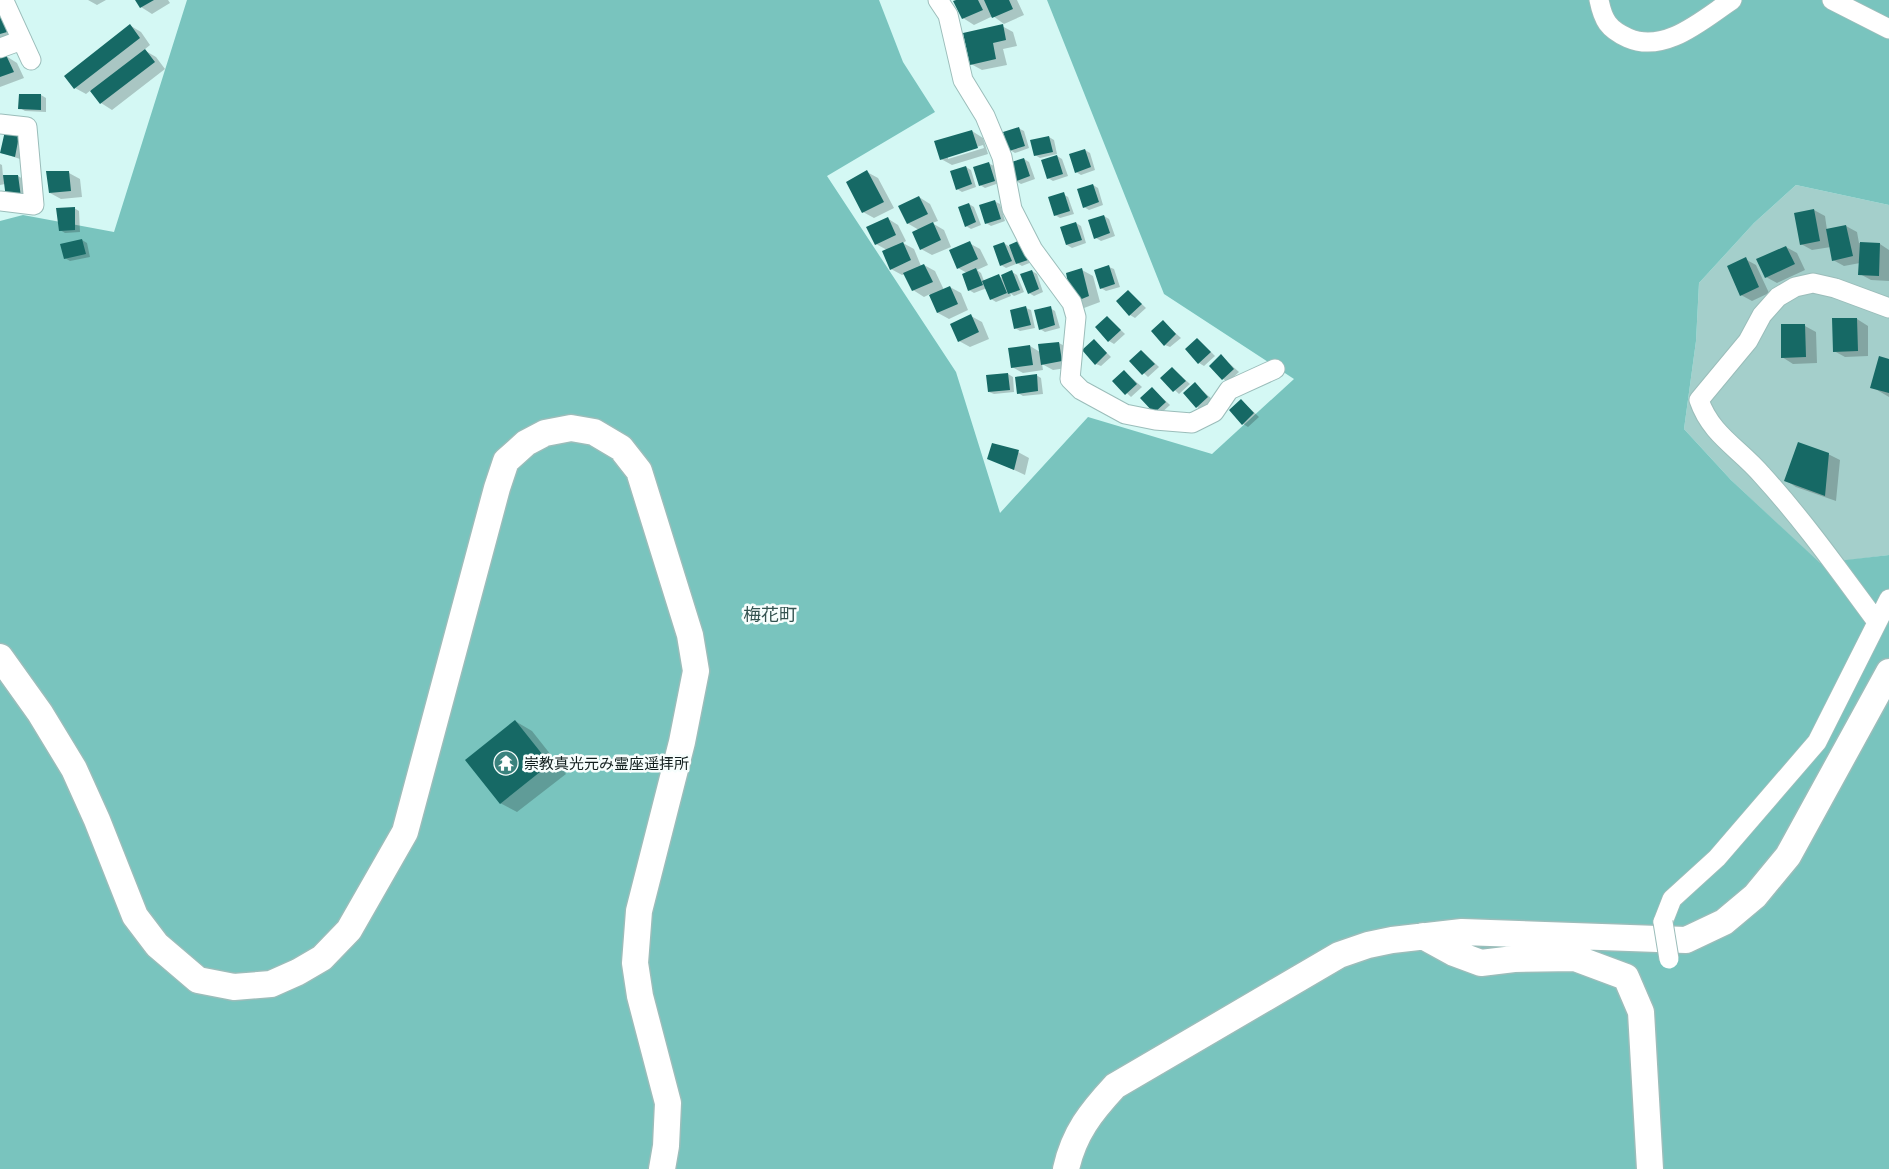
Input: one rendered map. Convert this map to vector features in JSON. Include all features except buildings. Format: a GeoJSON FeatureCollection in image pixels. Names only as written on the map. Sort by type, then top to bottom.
{"type":"FeatureCollection","features":[{"type":"Feature","properties":{"kind":"street"},"geometry":{"type":"LineString","coordinates":[[938,0],[948,15],[963,80],[985,116],[1002,157],[1012,209],[1033,250],[1072,303],[1076,317],[1070,379],[1081,390],[1125,414],[1155,420],[1192,423],[1214,412],[1230,390],[1275,369]]}},
{"type":"Feature","properties":{"kind":"street"},"geometry":{"type":"LineString","coordinates":[[1599,0],[1608,26],[1618,34],[1640,43],[1656,42],[1671,38],[1732,0]]}},
{"type":"Feature","properties":{"kind":"street"},"geometry":{"type":"LineString","coordinates":[[1832,0],[1889,29]]}},
{"type":"Feature","properties":{"kind":"street"},"geometry":{"type":"LineString","coordinates":[[0,2],[4,1],[31,60]]}},
{"type":"Feature","properties":{"kind":"street"},"geometry":{"type":"LineString","coordinates":[[0,48],[22,40]]}},
{"type":"Feature","properties":{"kind":"street"},"geometry":{"type":"LineString","coordinates":[[0,124],[27,127],[34,205],[0,201]]}},
{"type":"Feature","properties":{"kind":"street"},"geometry":{"type":"LineString","coordinates":[[1878,622],[1819,544],[1761,473],[1713,428],[1699,400],[1748,341],[1762,315],[1778,297],[1796,286],[1813,283],[1835,288],[1889,308]]}},
{"type":"Feature","properties":{"kind":"street"},"geometry":{"type":"LineString","coordinates":[[0,657],[40,713],[74,770],[135,916],[157,945],[198,980],[234,987],[271,984],[298,972],[322,958],[349,930],[405,832],[494,498],[506,461],[526,443],[545,433],[571,428],[594,432],[621,448],[639,472],[690,635],[696,671],[682,742],[638,910],[635,963],[640,996],[668,1103],[666,1146],[662,1169]]}},
{"type":"Feature","properties":{"kind":"street"},"geometry":{"type":"LineString","coordinates":[[1669,959],[1663,922],[1672,899],[1717,858],[1817,742],[1889,599]]}},
{"type":"Feature","properties":{"kind":"street"},"geometry":{"type":"LineString","coordinates":[[1066,1169],[1071,1148],[1091,1112],[1115,1086],[1339,955],[1368,946],[1423,936],[1462,932],[1686,940],[1724,922],[1755,896],[1788,856],[1889,672]]}},
{"type":"Feature","properties":{"kind":"street"},"geometry":{"type":"LineString","coordinates":[[1423,936],[1454,953],[1481,963],[1514,959],[1575,958],[1626,977],[1641,1012],[1650,1169]]}},
{"type":"Feature","properties":{"kind":"shaded area"},"geometry":{"type":"Polygon","coordinates":[[[187,0],[879,0],[903,62],[935,112],[827,176],[956,372],[1000,513],[1088,417],[1212,454],[1294,379],[1164,294],[1047,0],[1889,0],[1889,205],[1796,185],[1754,223],[1699,283],[1696,341],[1684,429],[1731,480],[1820,563],[1889,555],[1889,1169],[0,1169],[0,221],[23,215],[114,232],[187,0]]]}},
{"type":"Feature","properties":{"kind":"shaded area"},"geometry":{"type":"Polygon","coordinates":[[[1796,185],[1889,205],[1889,555],[1820,564],[1731,480],[1684,429],[1696,341],[1699,283],[1754,223],[1796,185]]]}},
{"type":"Feature","properties":{"kind":"place","name":"崇教真光元み霊座遥拝所"},"geometry":{"type":"Point","coordinates":[506,763]}},
{"type":"Feature","properties":{"kind":"district","name":"梅花町"},"geometry":{"type":"Point","coordinates":[770,614]}}]}
